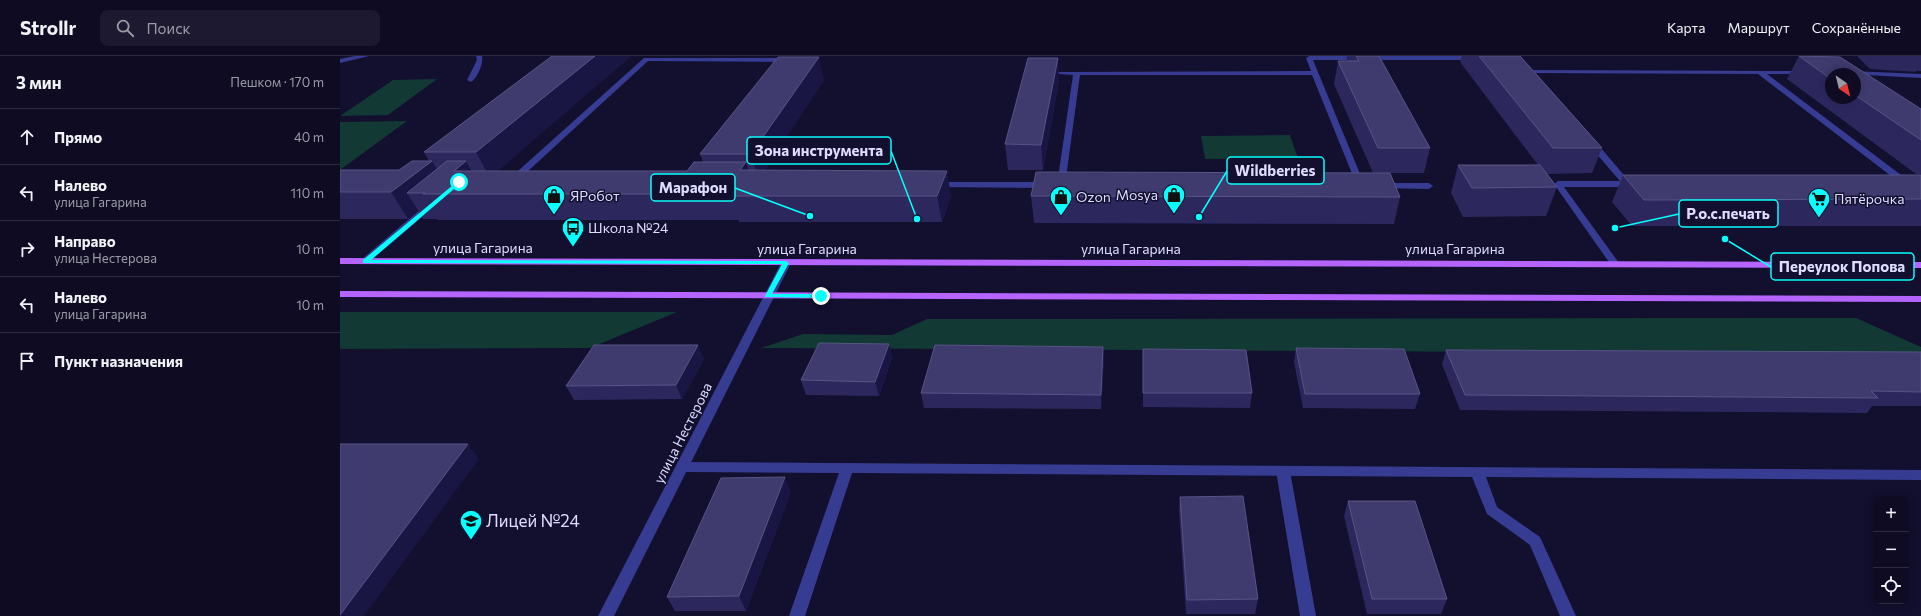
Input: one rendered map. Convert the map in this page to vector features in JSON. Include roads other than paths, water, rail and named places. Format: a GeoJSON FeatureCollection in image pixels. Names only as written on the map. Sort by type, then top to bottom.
{"type":"FeatureCollection","features":[{"type":"Feature","properties":{"kind":"main road","name":"улица Гагарина"},"geometry":{"type":"LineString","coordinates":[[340,261],[786,263],[1614,263],[1921,265]]}},
{"type":"Feature","properties":{"kind":"main road"},"geometry":{"type":"LineString","coordinates":[[340,294],[1921,299]]}},
{"type":"Feature","properties":{"kind":"street"},"geometry":{"type":"LineString","coordinates":[[340,61],[366,56]]}},
{"type":"Feature","properties":{"kind":"street"},"geometry":{"type":"LineString","coordinates":[[471,80],[480,60],[479,56]]}},
{"type":"Feature","properties":{"kind":"street"},"geometry":{"type":"LineString","coordinates":[[1429,186],[1357,186],[1310,57],[1485,58]]}},
{"type":"Feature","properties":{"kind":"street"},"geometry":{"type":"LineString","coordinates":[[526,182],[507,182],[646,59],[793,60],[787,69]]}},
{"type":"Feature","properties":{"kind":"street"},"geometry":{"type":"LineString","coordinates":[[1760,72],[1907,184]]}},
{"type":"Feature","properties":{"kind":"street"},"geometry":{"type":"LineString","coordinates":[[1531,73],[1812,72]]}},
{"type":"Feature","properties":{"kind":"street"},"geometry":{"type":"LineString","coordinates":[[1060,73],[1315,73]]}},
{"type":"Feature","properties":{"kind":"street"},"geometry":{"type":"LineString","coordinates":[[922,184],[1065,185],[1077,73]]}},
{"type":"Feature","properties":{"kind":"street"},"geometry":{"type":"LineString","coordinates":[[1861,73],[1921,76]]}},
{"type":"Feature","properties":{"kind":"street"},"geometry":{"type":"LineString","coordinates":[[1587,137],[1627,184]]}},
{"type":"Feature","properties":{"kind":"street"},"geometry":{"type":"LineString","coordinates":[[1614,263],[1558,184],[1643,184]]}},
{"type":"Feature","properties":{"kind":"street"},"geometry":{"type":"LineString","coordinates":[[1891,184],[1921,184]]}},
{"type":"Feature","properties":{"kind":"street"},"geometry":{"type":"LineString","coordinates":[[366,261],[441,197]]}},
{"type":"Feature","properties":{"kind":"street","name":"улица Нестерова"},"geometry":{"type":"LineString","coordinates":[[606,616],[786,263]]}},
{"type":"Feature","properties":{"kind":"street"},"geometry":{"type":"LineString","coordinates":[[683,467],[1921,475]]}},
{"type":"Feature","properties":{"kind":"street"},"geometry":{"type":"LineString","coordinates":[[797,616],[847,468]]}},
{"type":"Feature","properties":{"kind":"street"},"geometry":{"type":"LineString","coordinates":[[1282,471],[1308,616]]}},
{"type":"Feature","properties":{"kind":"street"},"geometry":{"type":"LineString","coordinates":[[1477,472],[1492,510],[1535,541],[1568,616]]}},
{"type":"Feature","properties":{"kind":"place","name":"Mosya"},"geometry":{"type":"Point","coordinates":[1174,214]}},
{"type":"Feature","properties":{"kind":"place","name":"ЯРобот"},"geometry":{"type":"Point","coordinates":[554,216]}},
{"type":"Feature","properties":{"kind":"place","name":"Марафон"},"geometry":{"type":"Point","coordinates":[810,216]}},
{"type":"Feature","properties":{"kind":"place","name":"Ozon"},"geometry":{"type":"Point","coordinates":[1061,216]}},
{"type":"Feature","properties":{"kind":"place","name":"Wildberries"},"geometry":{"type":"Point","coordinates":[1199,217]}},
{"type":"Feature","properties":{"kind":"place","name":"Пятёрочка"},"geometry":{"type":"Point","coordinates":[1819,218]}},
{"type":"Feature","properties":{"kind":"place","name":"Зона инструмента"},"geometry":{"type":"Point","coordinates":[917,219]}},
{"type":"Feature","properties":{"kind":"place","name":"Р.о.с.печать"},"geometry":{"type":"Point","coordinates":[1615,228]}},
{"type":"Feature","properties":{"kind":"place","name":"Переулок Попова"},"geometry":{"type":"Point","coordinates":[1725,239]}},
{"type":"Feature","properties":{"kind":"place","name":"Школа №24"},"geometry":{"type":"Point","coordinates":[573,248]}},
{"type":"Feature","properties":{"kind":"place","name":"Лицей №24"},"geometry":{"type":"Point","coordinates":[471,540]}}]}
